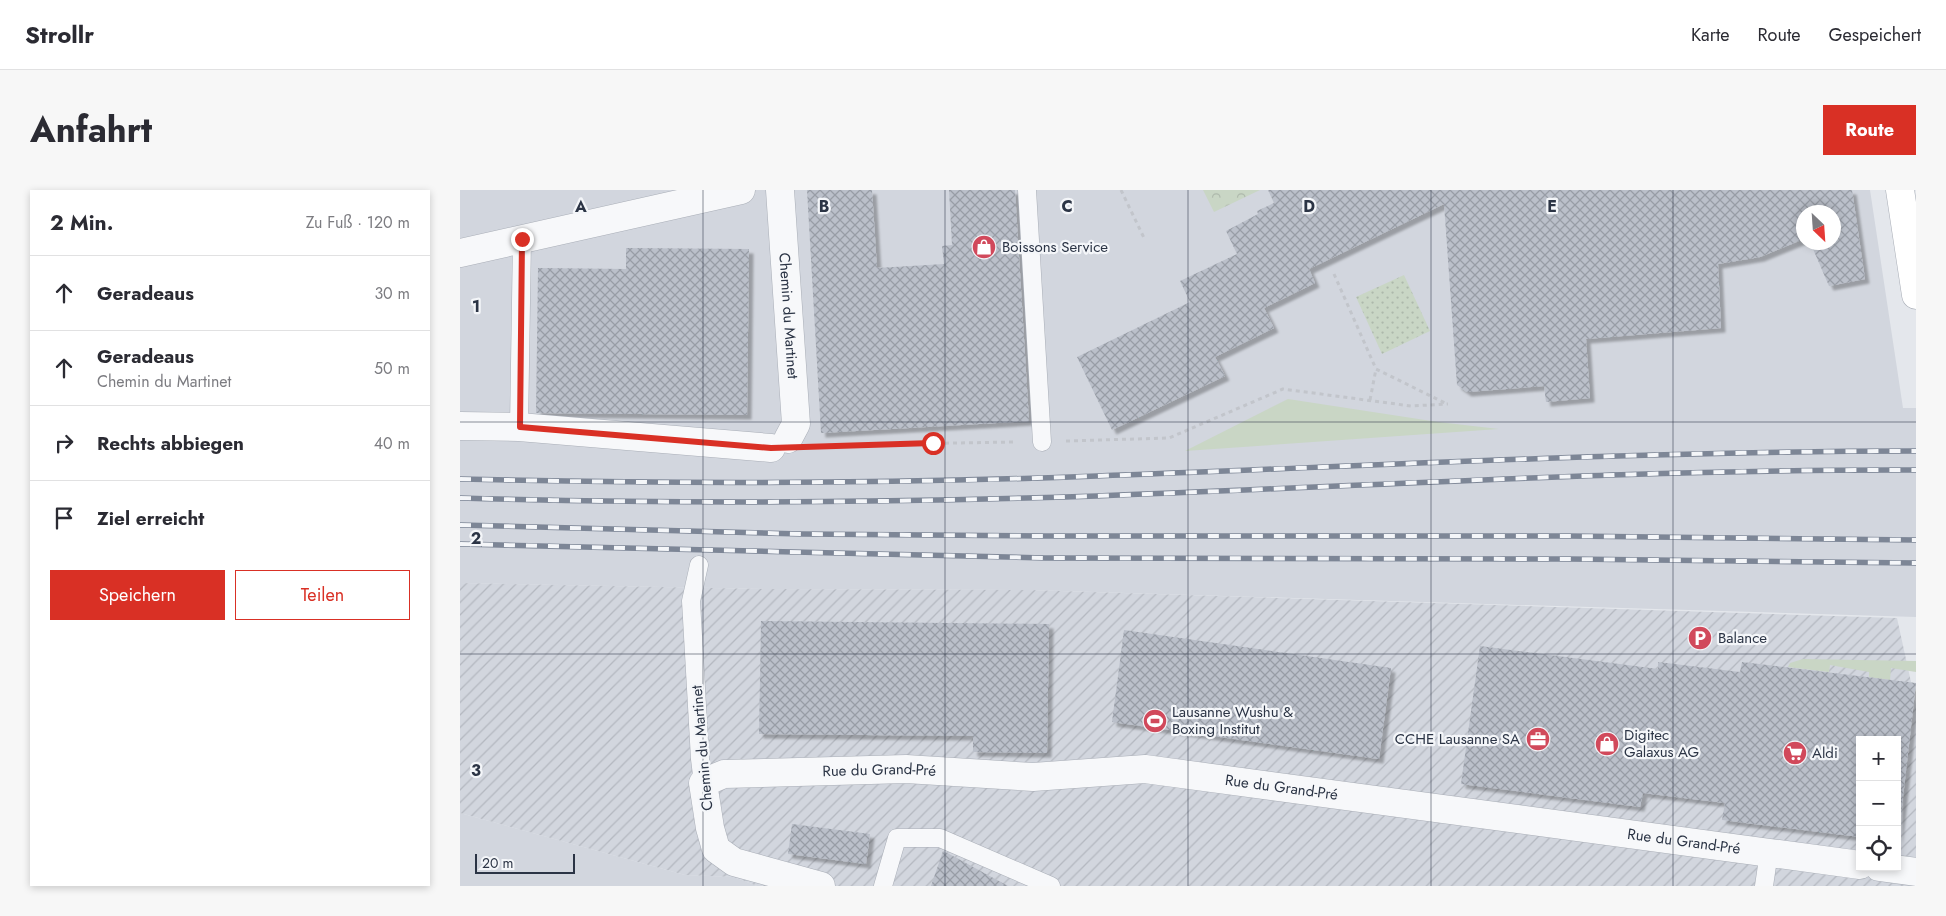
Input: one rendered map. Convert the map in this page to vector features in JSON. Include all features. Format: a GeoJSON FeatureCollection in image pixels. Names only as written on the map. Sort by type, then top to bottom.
{"type":"FeatureCollection","features":[{"type":"Feature","properties":{"kind":"main road"},"geometry":{"type":"LineString","coordinates":[[1900,190],[1916,295]]}},
{"type":"Feature","properties":{"kind":"street"},"geometry":{"type":"LineString","coordinates":[[460,253],[741,190]]}},
{"type":"Feature","properties":{"kind":"street","name":"Chemin du Martinet"},"geometry":{"type":"LineString","coordinates":[[779,443],[796,424],[780,190]]}},
{"type":"Feature","properties":{"kind":"street"},"geometry":{"type":"LineString","coordinates":[[460,426],[520,427],[779,443]]}},
{"type":"Feature","properties":{"kind":"street","name":"Rue du Grand-Pré"},"geometry":{"type":"LineString","coordinates":[[703,783],[724,774],[906,769],[1032,777],[1145,769],[1856,864]]}},
{"type":"Feature","properties":{"kind":"street","name":"Chemin du Martinet"},"geometry":{"type":"LineString","coordinates":[[703,783],[710,828],[716,850],[734,862],[821,886]]}},
{"type":"Feature","properties":{"kind":"street"},"geometry":{"type":"LineString","coordinates":[[1901,870],[1916,872]]}},
{"type":"Feature","properties":{"kind":"lane"},"geometry":{"type":"LineString","coordinates":[[1027,190],[1042,442]]}},
{"type":"Feature","properties":{"kind":"lane"},"geometry":{"type":"LineString","coordinates":[[520,427],[522,239]]}},
{"type":"Feature","properties":{"kind":"lane","name":"Chemin du Martinet"},"geometry":{"type":"LineString","coordinates":[[699,565],[691,601],[703,783]]}},
{"type":"Feature","properties":{"kind":"lane"},"geometry":{"type":"LineString","coordinates":[[883,886],[898,838],[940,838],[1051,886]]}},
{"type":"Feature","properties":{"kind":"lane"},"geometry":{"type":"LineString","coordinates":[[1764,886],[1769,852]]}},
{"type":"Feature","properties":{"kind":"path"},"geometry":{"type":"LineString","coordinates":[[1121,190],[1145,240]]}},
{"type":"Feature","properties":{"kind":"path"},"geometry":{"type":"LineString","coordinates":[[1334,274],[1376,369],[1370,400]]}},
{"type":"Feature","properties":{"kind":"path"},"geometry":{"type":"LineString","coordinates":[[779,443],[833,446],[1169,438],[1283,389],[1411,406],[1448,404],[1376,369]]}},
{"type":"Feature","properties":{"kind":"shaded area"},"geometry":{"type":"Polygon","coordinates":[[[460,190],[1870,190],[1903,408],[1916,408],[1916,617],[1029,590],[764,589],[460,583],[460,190]]]}},
{"type":"Feature","properties":{"kind":"shaded area"},"geometry":{"type":"Polygon","coordinates":[[[460,583],[764,589],[1029,590],[1897,618],[1916,705],[1916,886],[757,886],[734,877],[685,875],[460,813],[460,583]]]}},
{"type":"Feature","properties":{"kind":"shaded area"},"geometry":{"type":"Polygon","coordinates":[[[460,813],[685,875],[734,877],[757,886],[460,886],[460,813]]]}},
{"type":"Feature","properties":{"kind":"green space"},"geometry":{"type":"Polygon","coordinates":[[[1203,190],[1260,190],[1214,212],[1203,190]]]}},
{"type":"Feature","properties":{"kind":"green space"},"geometry":{"type":"Polygon","coordinates":[[[1404,275],[1430,331],[1382,354],[1356,297],[1404,275]]]}},
{"type":"Feature","properties":{"kind":"green space"},"geometry":{"type":"Polygon","coordinates":[[[1288,399],[1438,422],[1499,429],[1185,451],[1288,399]]]}},
{"type":"Feature","properties":{"kind":"green space"},"geometry":{"type":"Polygon","coordinates":[[[1803,659],[1916,661],[1916,672],[1891,668],[1890,680],[1869,677],[1869,672],[1830,665],[1829,672],[1788,667],[1790,663],[1803,659]]]}},
{"type":"Feature","properties":{"kind":"building"},"geometry":{"type":"Polygon","coordinates":[[[807,190],[872,190],[877,268],[944,264],[942,246],[952,245],[949,190],[1015,190],[1029,421],[821,433],[807,190]]]}},
{"type":"Feature","properties":{"kind":"building"},"geometry":{"type":"Polygon","coordinates":[[[1268,190],[1852,190],[1865,279],[1829,286],[1813,250],[1841,250],[1841,205],[1796,205],[1796,242],[1760,257],[1718,264],[1721,328],[1586,339],[1590,398],[1546,402],[1544,386],[1467,392],[1457,385],[1444,204],[1309,269],[1315,283],[1264,308],[1274,328],[1215,357],[1225,376],[1112,430],[1077,357],[1190,302],[1180,281],[1237,254],[1226,231],[1258,214],[1257,211],[1274,203],[1268,190]]]}},
{"type":"Feature","properties":{"kind":"building"},"geometry":{"type":"Polygon","coordinates":[[[626,248],[749,249],[747,415],[536,413],[538,268],[626,269],[626,248]]]}},
{"type":"Feature","properties":{"kind":"building"},"geometry":{"type":"Polygon","coordinates":[[[761,621],[1049,624],[1047,753],[973,752],[973,736],[759,734],[761,621]]]}},
{"type":"Feature","properties":{"kind":"building"},"geometry":{"type":"Polygon","coordinates":[[[1124,630],[1391,668],[1379,759],[1112,722],[1124,630]]]}},
{"type":"Feature","properties":{"kind":"building"},"geometry":{"type":"Polygon","coordinates":[[[1480,646],[1658,669],[1658,662],[1740,672],[1742,662],[1916,683],[1901,815],[1901,736],[1856,736],[1856,837],[1722,820],[1725,803],[1643,793],[1640,807],[1461,784],[1480,646]]]}},
{"type":"Feature","properties":{"kind":"building"},"geometry":{"type":"Polygon","coordinates":[[[792,824],[870,834],[866,864],[788,854],[792,824]]]}},
{"type":"Feature","properties":{"kind":"building"},"geometry":{"type":"Polygon","coordinates":[[[943,851],[951,855],[1008,886],[931,886],[943,851]]]}},
{"type":"Feature","properties":{"kind":"railway"},"geometry":{"type":"LineString","coordinates":[[460,479],[619,482],[937,481],[1609,456],[1916,451]]}},
{"type":"Feature","properties":{"kind":"railway"},"geometry":{"type":"LineString","coordinates":[[460,498],[699,502],[937,500],[1097,496],[1609,475],[1814,470],[1916,470]]}},
{"type":"Feature","properties":{"kind":"railway"},"geometry":{"type":"LineString","coordinates":[[460,525],[802,534],[1569,536],[1916,540]]}},
{"type":"Feature","properties":{"kind":"railway"},"geometry":{"type":"LineString","coordinates":[[460,544],[1045,558],[1569,559],[1916,563]]}},
{"type":"Feature","properties":{"kind":"place","name":"Boissons Service"},"geometry":{"type":"Point","coordinates":[984,247]}},
{"type":"Feature","properties":{"kind":"place","name":"Balance"},"geometry":{"type":"Point","coordinates":[1700,638]}},
{"type":"Feature","properties":{"kind":"place","name":"Lausanne Wushu & Boxing Institut"},"geometry":{"type":"Point","coordinates":[1155,721]}},
{"type":"Feature","properties":{"kind":"place","name":"CCHE Lausanne SA"},"geometry":{"type":"Point","coordinates":[1538,739]}},
{"type":"Feature","properties":{"kind":"place","name":"Digitec Galaxus AG"},"geometry":{"type":"Point","coordinates":[1607,744]}},
{"type":"Feature","properties":{"kind":"place","name":"Aldi"},"geometry":{"type":"Point","coordinates":[1795,753]}},
{"type":"Feature","properties":{"kind":"route"},"geometry":{"type":"LineString","coordinates":[[522,239],[520,427],[771,448],[933,443]]}}]}
